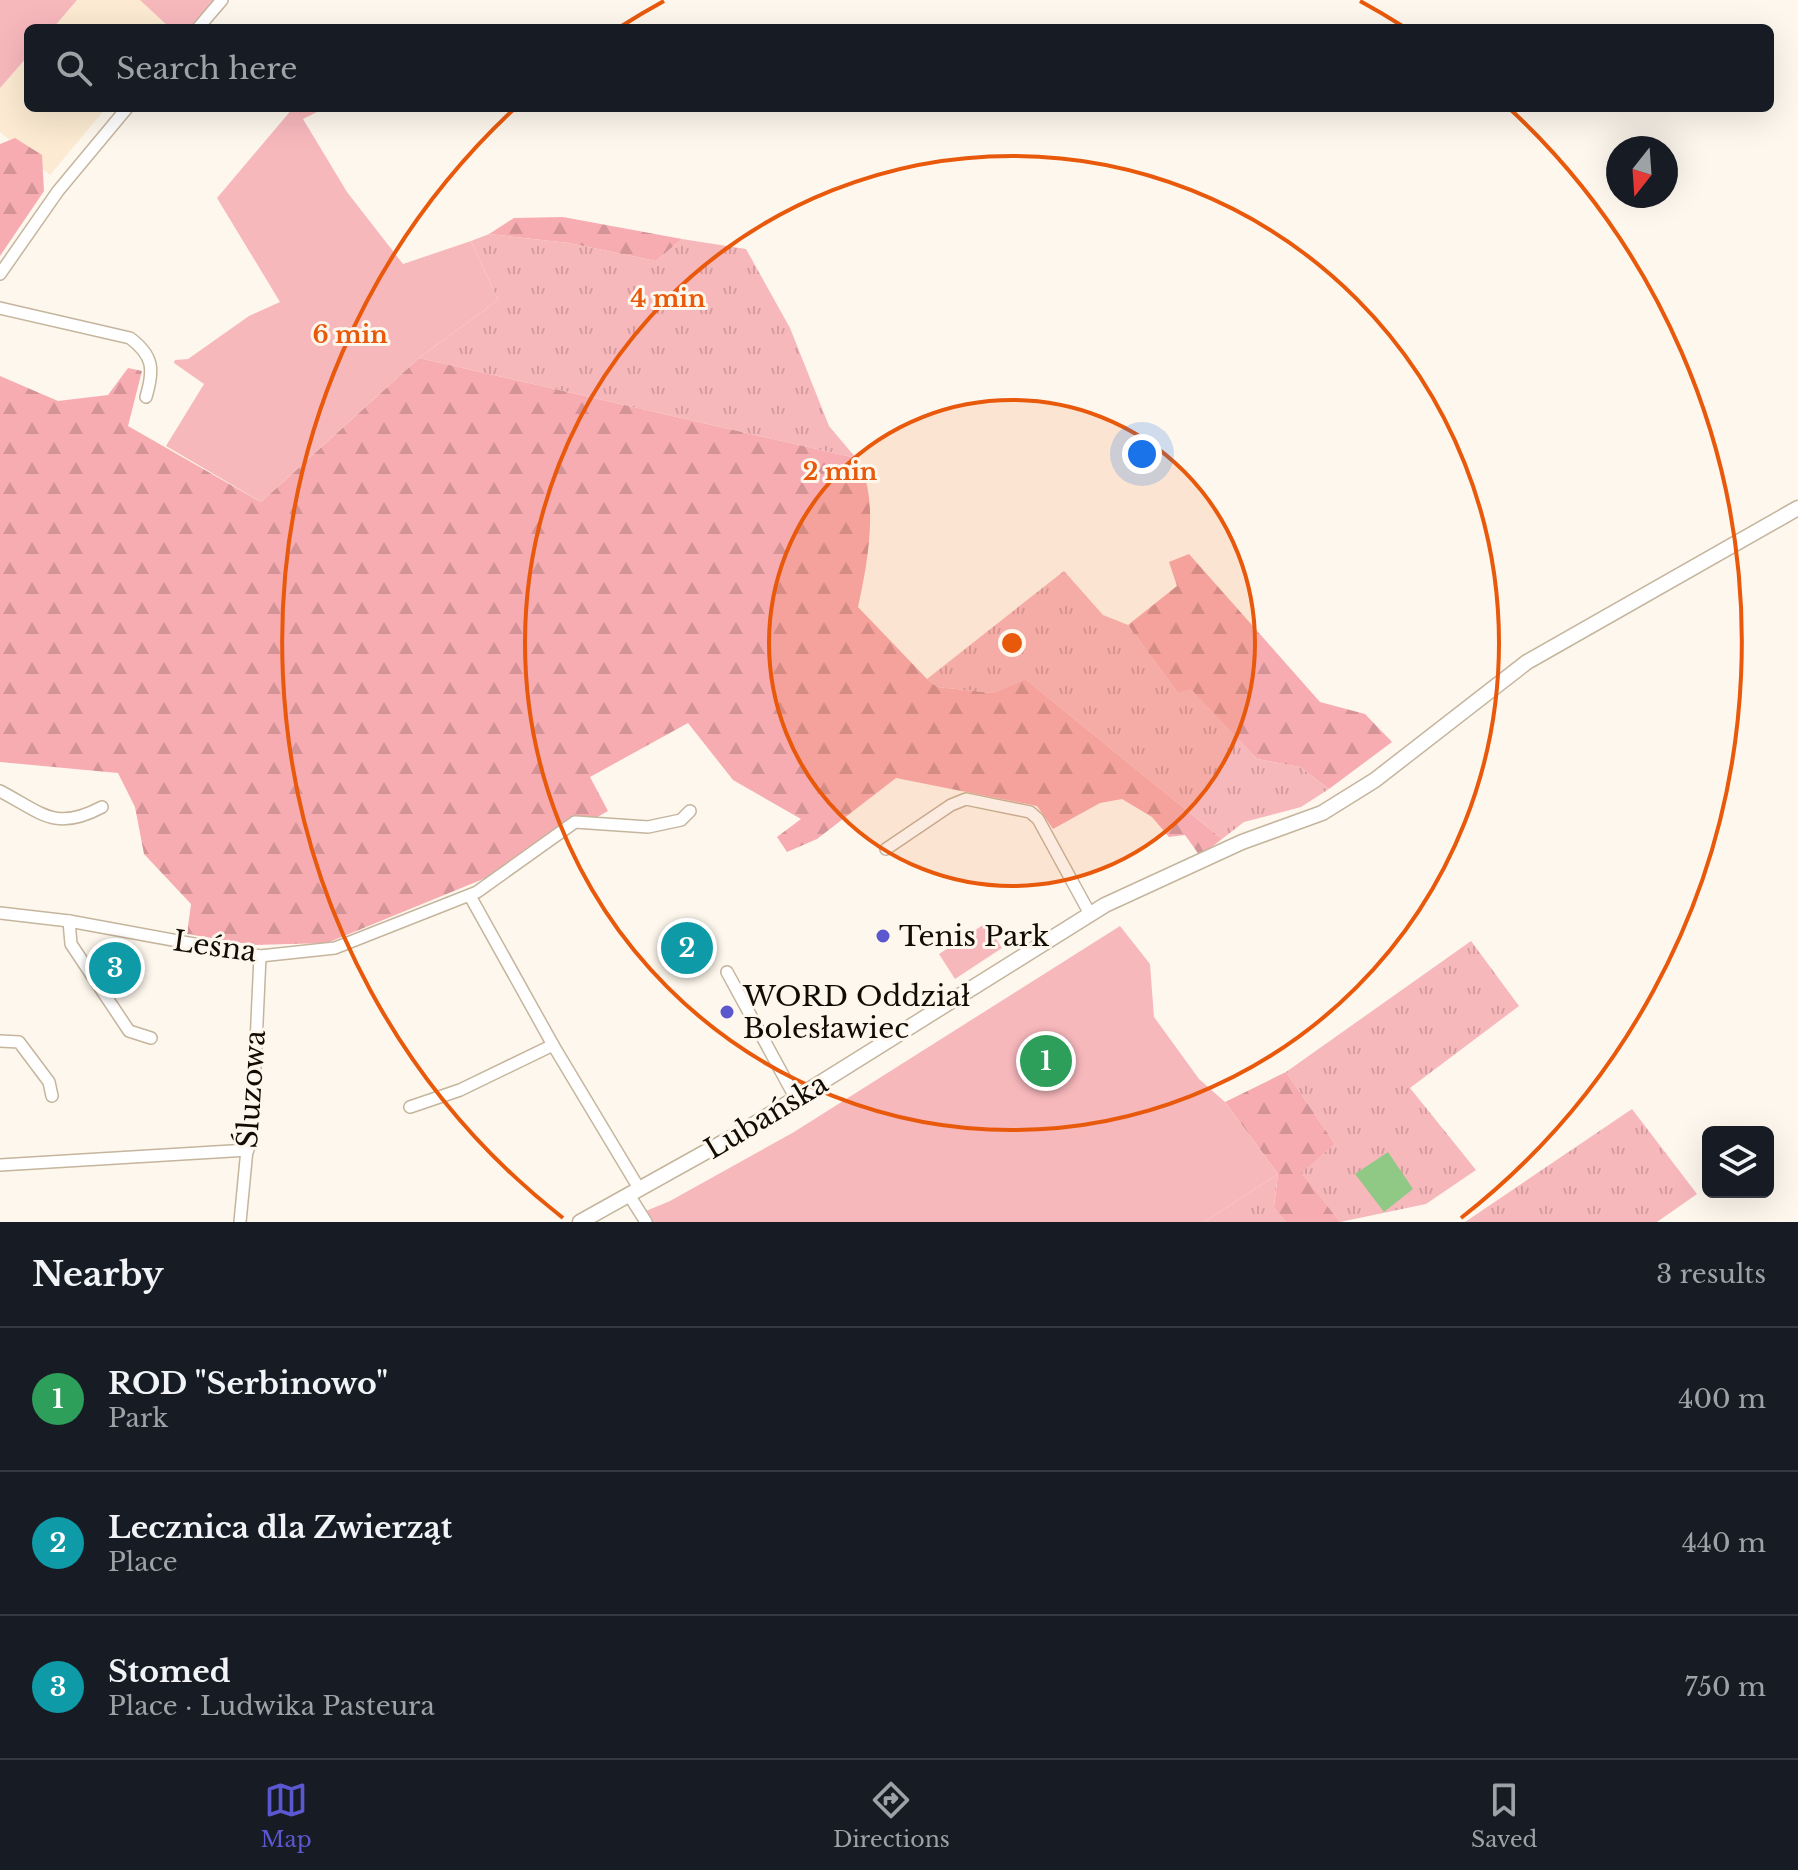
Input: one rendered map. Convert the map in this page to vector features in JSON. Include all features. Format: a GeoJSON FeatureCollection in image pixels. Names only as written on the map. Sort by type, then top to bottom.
{"type":"FeatureCollection","features":[{"type":"Feature","properties":{"kind":"street"},"geometry":{"type":"LineString","coordinates":[[201,24],[222,0]]}},
{"type":"Feature","properties":{"kind":"street"},"geometry":{"type":"LineString","coordinates":[[0,274],[58,191],[124,112]]}},
{"type":"Feature","properties":{"kind":"street"},"geometry":{"type":"LineString","coordinates":[[0,308],[130,338],[146,349],[152,363],[146,397]]}},
{"type":"Feature","properties":{"kind":"street","name":"Lubańska"},"geometry":{"type":"LineString","coordinates":[[580,1222],[796,1099],[1105,905],[1242,842],[1331,808],[1375,780],[1527,662],[1798,508]]}},
{"type":"Feature","properties":{"kind":"street"},"geometry":{"type":"LineString","coordinates":[[0,791],[56,820],[78,820],[102,807]]}},
{"type":"Feature","properties":{"kind":"street"},"geometry":{"type":"LineString","coordinates":[[886,849],[951,805],[966,799],[1030,812],[1038,819],[1090,914]]}},
{"type":"Feature","properties":{"kind":"street","name":"Leśna"},"geometry":{"type":"LineString","coordinates":[[0,913],[69,921],[260,956],[335,948],[470,896],[536,853],[575,822],[648,827],[681,820],[690,811]]}},
{"type":"Feature","properties":{"kind":"street"},"geometry":{"type":"LineString","coordinates":[[470,896],[634,1192],[646,1222]]}},
{"type":"Feature","properties":{"kind":"street"},"geometry":{"type":"LineString","coordinates":[[69,921],[71,944],[129,1031],[151,1038]]}},
{"type":"Feature","properties":{"kind":"street","name":"Śluzowa"},"geometry":{"type":"LineString","coordinates":[[240,1222],[248,1150],[260,956]]}},
{"type":"Feature","properties":{"kind":"street"},"geometry":{"type":"LineString","coordinates":[[727,972],[796,1099]]}},
{"type":"Feature","properties":{"kind":"street"},"geometry":{"type":"LineString","coordinates":[[0,1041],[19,1042],[49,1082],[52,1096]]}},
{"type":"Feature","properties":{"kind":"street"},"geometry":{"type":"LineString","coordinates":[[410,1107],[460,1090],[553,1045]]}},
{"type":"Feature","properties":{"kind":"street"},"geometry":{"type":"LineString","coordinates":[[0,1165],[248,1150]]}},
{"type":"Feature","properties":{"kind":"shaded area"},"geometry":{"type":"Polygon","coordinates":[[[77,0],[140,0],[166,24],[56,24],[77,0]]]}},
{"type":"Feature","properties":{"kind":"shaded area"},"geometry":{"type":"Polygon","coordinates":[[[24,61],[24,112],[103,112],[50,175],[0,132],[0,88],[24,61]]]}},
{"type":"Feature","properties":{"kind":"shaded area"},"geometry":{"type":"Polygon","coordinates":[[[1388,1152],[1413,1189],[1384,1212],[1355,1174],[1388,1152]]]}},
{"type":"Feature","properties":{"kind":"green space"},"geometry":{"type":"Polygon","coordinates":[[[0,0],[77,0],[56,24],[24,24],[24,61],[0,88],[0,0]]]}},
{"type":"Feature","properties":{"kind":"green space"},"geometry":{"type":"Polygon","coordinates":[[[140,0],[215,0],[194,24],[166,24],[140,0]]]}},
{"type":"Feature","properties":{"kind":"green space"},"geometry":{"type":"Polygon","coordinates":[[[290,112],[317,112],[303,119],[347,192],[403,264],[471,241],[498,300],[419,358],[261,502],[166,446],[204,384],[174,363],[175,360],[188,359],[249,316],[280,302],[217,198],[290,112]]]}},
{"type":"Feature","properties":{"kind":"green space"},"geometry":{"type":"Polygon","coordinates":[[[15,138],[42,155],[44,191],[0,256],[0,144],[15,138]]]}},
{"type":"Feature","properties":{"kind":"green space"},"geometry":{"type":"Polygon","coordinates":[[[563,217],[682,239],[656,261],[569,243],[489,234],[514,218],[563,217]]]}},
{"type":"Feature","properties":{"kind":"green space"},"geometry":{"type":"Polygon","coordinates":[[[489,234],[569,243],[656,261],[682,239],[746,249],[790,328],[829,426],[856,458],[419,358],[498,300],[471,241],[489,234]]]}},
{"type":"Feature","properties":{"kind":"green space"},"geometry":{"type":"Polygon","coordinates":[[[419,358],[856,458],[864,473],[870,511],[868,552],[858,607],[927,679],[937,687],[993,693],[1025,679],[1222,839],[1200,856],[1185,835],[1169,837],[1152,817],[1122,799],[1100,803],[1053,829],[1037,806],[896,778],[817,839],[787,852],[777,837],[801,819],[733,780],[688,723],[590,777],[608,811],[493,875],[327,943],[254,945],[187,934],[191,904],[144,854],[135,807],[118,773],[0,762],[0,376],[58,401],[108,395],[128,368],[142,371],[128,426],[261,502],[419,358]]]}},
{"type":"Feature","properties":{"kind":"green space"},"geometry":{"type":"Polygon","coordinates":[[[1189,554],[1320,702],[1365,714],[1392,742],[1329,789],[1300,767],[1257,759],[1191,689],[1178,693],[1128,625],[1177,586],[1169,562],[1189,554]]]}},
{"type":"Feature","properties":{"kind":"green space"},"geometry":{"type":"Polygon","coordinates":[[[1064,571],[1103,615],[1128,625],[1178,693],[1191,688],[1257,759],[1300,767],[1329,789],[1301,807],[1244,822],[1222,839],[1025,679],[993,693],[937,687],[927,679],[1064,571]]]}},
{"type":"Feature","properties":{"kind":"green space"},"geometry":{"type":"Polygon","coordinates":[[[986,923],[1002,948],[955,979],[939,954],[986,923]]]}},
{"type":"Feature","properties":{"kind":"green space"},"geometry":{"type":"Polygon","coordinates":[[[1120,926],[1150,964],[1154,1017],[1199,1079],[1225,1102],[1278,1174],[1204,1222],[646,1222],[641,1213],[670,1201],[794,1132],[1120,926]]]}},
{"type":"Feature","properties":{"kind":"green space"},"geometry":{"type":"Polygon","coordinates":[[[1471,941],[1519,1006],[1410,1088],[1476,1170],[1426,1204],[1340,1222],[1300,1173],[1335,1144],[1286,1072],[1471,941]]]}},
{"type":"Feature","properties":{"kind":"green space"},"geometry":{"type":"Polygon","coordinates":[[[1286,1072],[1335,1144],[1301,1173],[1340,1222],[1286,1222],[1274,1207],[1278,1174],[1225,1102],[1286,1072]]]}},
{"type":"Feature","properties":{"kind":"green space"},"geometry":{"type":"Polygon","coordinates":[[[1632,1109],[1697,1194],[1657,1222],[1465,1222],[1632,1109]]]}},
{"type":"Feature","properties":{"kind":"green space"},"geometry":{"type":"Polygon","coordinates":[[[1278,1174],[1274,1206],[1286,1222],[1204,1222],[1278,1174]]]}},
{"type":"Feature","properties":{"kind":"place","name":"Tenis Park"},"geometry":{"type":"Point","coordinates":[883,936]}},
{"type":"Feature","properties":{"kind":"place","name":"Lecznica dla Zwierząt"},"geometry":{"type":"Point","coordinates":[687,948]}},
{"type":"Feature","properties":{"kind":"place","name":"Stomed"},"geometry":{"type":"Point","coordinates":[115,968]}},
{"type":"Feature","properties":{"kind":"place","name":"WORD Oddział Bolesławiec"},"geometry":{"type":"Point","coordinates":[727,1012]}},
{"type":"Feature","properties":{"kind":"place","name":"ROD \"Serbinowo\""},"geometry":{"type":"Point","coordinates":[1046,1061]}}]}
